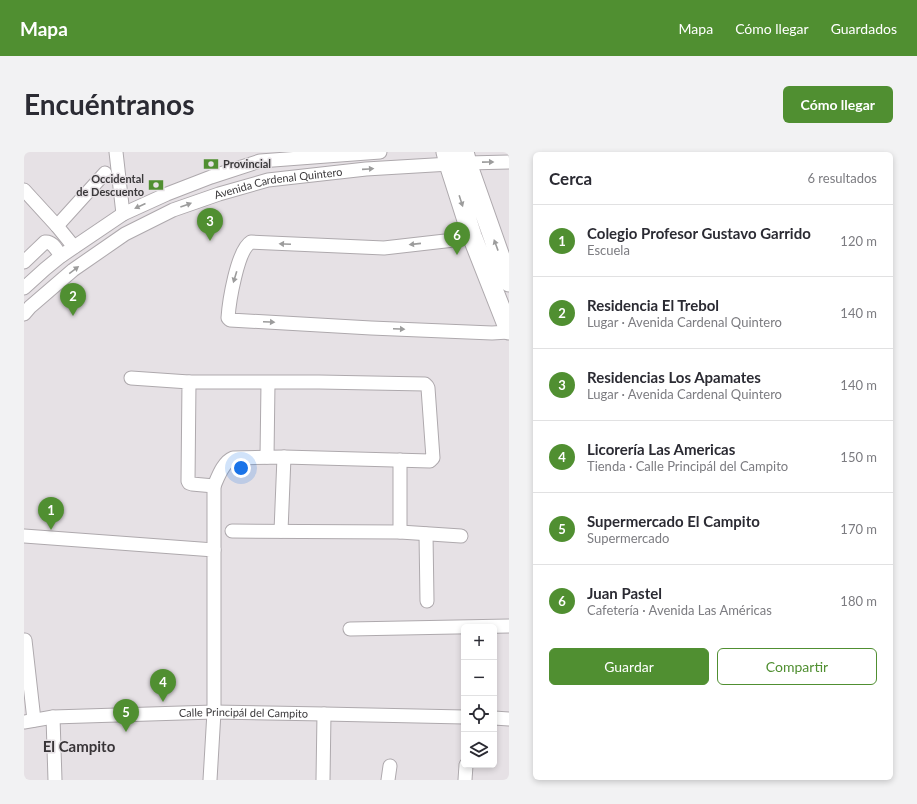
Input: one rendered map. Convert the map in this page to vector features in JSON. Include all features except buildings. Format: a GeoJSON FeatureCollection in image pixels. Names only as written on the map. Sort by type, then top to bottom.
{"type":"FeatureCollection","features":[{"type":"Feature","properties":{"kind":"street"},"geometry":{"type":"LineString","coordinates":[[116,152],[123,214]]}},
{"type":"Feature","properties":{"kind":"street","name":"Avenida Cardenal Quintero"},"geometry":{"type":"LineString","coordinates":[[24,288],[61,256],[123,214],[167,194],[260,157],[380,152]]}},
{"type":"Feature","properties":{"kind":"street"},"geometry":{"type":"LineString","coordinates":[[456,158],[472,236],[509,331],[492,333],[371,328],[230,320],[228,318],[234,281],[247,244],[251,242],[384,248],[454,240],[472,236]]}},
{"type":"Feature","properties":{"kind":"street"},"geometry":{"type":"LineString","coordinates":[[456,158],[509,282]]}},
{"type":"Feature","properties":{"kind":"street","name":"Avenida Cardenal Quintero"},"geometry":{"type":"LineString","coordinates":[[24,314],[73,270],[125,234],[173,210],[219,194],[268,180],[456,158],[509,162]]}},
{"type":"Feature","properties":{"kind":"street"},"geometry":{"type":"LineString","coordinates":[[57,226],[105,172]]}},
{"type":"Feature","properties":{"kind":"street"},"geometry":{"type":"LineString","coordinates":[[24,190],[74,247]]}},
{"type":"Feature","properties":{"kind":"street"},"geometry":{"type":"LineString","coordinates":[[24,262],[45,242],[50,242],[61,256]]}},
{"type":"Feature","properties":{"kind":"street"},"geometry":{"type":"LineString","coordinates":[[131,378],[189,382],[425,384],[428,388],[433,458],[430,461],[267,457],[233,458],[228,460],[226,463],[214,486],[214,712],[210,780]]}},
{"type":"Feature","properties":{"kind":"street"},"geometry":{"type":"LineString","coordinates":[[189,382],[188,481],[192,484],[214,486]]}},
{"type":"Feature","properties":{"kind":"street"},"geometry":{"type":"LineString","coordinates":[[267,457],[268,383]]}},
{"type":"Feature","properties":{"kind":"street"},"geometry":{"type":"LineString","coordinates":[[281,531],[284,457]]}},
{"type":"Feature","properties":{"kind":"street"},"geometry":{"type":"LineString","coordinates":[[400,460],[400,532]]}},
{"type":"Feature","properties":{"kind":"street"},"geometry":{"type":"LineString","coordinates":[[232,530],[400,532],[461,536]]}},
{"type":"Feature","properties":{"kind":"street"},"geometry":{"type":"LineString","coordinates":[[426,534],[426,601]]}},
{"type":"Feature","properties":{"kind":"street"},"geometry":{"type":"LineString","coordinates":[[24,536],[214,550]]}},
{"type":"Feature","properties":{"kind":"street"},"geometry":{"type":"LineString","coordinates":[[350,629],[509,626]]}},
{"type":"Feature","properties":{"kind":"street"},"geometry":{"type":"LineString","coordinates":[[25,640],[29,721]]}},
{"type":"Feature","properties":{"kind":"street","name":"Calle Principál del Campito"},"geometry":{"type":"LineString","coordinates":[[29,721],[53,717],[214,712],[461,717]]}},
{"type":"Feature","properties":{"kind":"street"},"geometry":{"type":"LineString","coordinates":[[323,780],[324,714]]}},
{"type":"Feature","properties":{"kind":"street"},"geometry":{"type":"LineString","coordinates":[[53,717],[55,780]]}},
{"type":"Feature","properties":{"kind":"street"},"geometry":{"type":"LineString","coordinates":[[497,718],[509,719]]}},
{"type":"Feature","properties":{"kind":"street"},"geometry":{"type":"LineString","coordinates":[[388,780],[390,766]]}},
{"type":"Feature","properties":{"kind":"street"},"geometry":{"type":"LineString","coordinates":[[465,780],[466,768]]}},
{"type":"Feature","properties":{"kind":"place","name":"Provincial"},"geometry":{"type":"Point","coordinates":[211,164]}},
{"type":"Feature","properties":{"kind":"place","name":"Occidental de Descuento"},"geometry":{"type":"Point","coordinates":[156,185]}},
{"type":"Feature","properties":{"kind":"place","name":"Residencias Los Apamates"},"geometry":{"type":"Point","coordinates":[210,241]}},
{"type":"Feature","properties":{"kind":"place","name":"Juan Pastel"},"geometry":{"type":"Point","coordinates":[457,255]}},
{"type":"Feature","properties":{"kind":"place","name":"Residencia El Trebol"},"geometry":{"type":"Point","coordinates":[73,316]}},
{"type":"Feature","properties":{"kind":"place","name":"Colegio Profesor Gustavo Garrido"},"geometry":{"type":"Point","coordinates":[51,530]}},
{"type":"Feature","properties":{"kind":"place","name":"Licorería Las Americas"},"geometry":{"type":"Point","coordinates":[163,702]}},
{"type":"Feature","properties":{"kind":"place","name":"Supermercado El Campito"},"geometry":{"type":"Point","coordinates":[126,732]}},
{"type":"Feature","properties":{"kind":"district","name":"El Campito"},"geometry":{"type":"Point","coordinates":[79,747]}}]}
